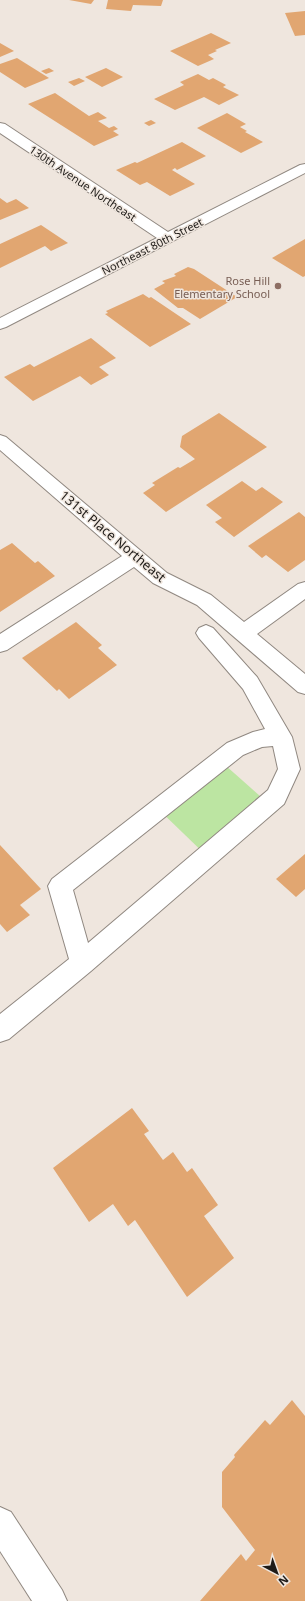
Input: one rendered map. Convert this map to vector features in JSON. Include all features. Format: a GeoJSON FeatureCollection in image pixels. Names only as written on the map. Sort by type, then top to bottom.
{"type":"FeatureCollection","features":[{"type":"Feature","properties":{"kind":"street","name":"130th Avenue Northeast"},"geometry":{"type":"LineString","coordinates":[[0,127],[167,238]]}},
{"type":"Feature","properties":{"kind":"street","name":"Northeast 80th Street"},"geometry":{"type":"LineString","coordinates":[[0,324],[305,168]]}},
{"type":"Feature","properties":{"kind":"street","name":"131st Place Northeast"},"geometry":{"type":"LineString","coordinates":[[0,440],[160,578],[204,600],[305,686]]}},
{"type":"Feature","properties":{"kind":"street"},"geometry":{"type":"LineString","coordinates":[[0,644],[135,557]]}},
{"type":"Feature","properties":{"kind":"street"},"geometry":{"type":"LineString","coordinates":[[243,633],[305,589]]}},
{"type":"Feature","properties":{"kind":"street"},"geometry":{"type":"LineString","coordinates":[[0,1030],[82,964],[276,797],[289,769],[281,737],[250,683],[206,633]]}},
{"type":"Feature","properties":{"kind":"street"},"geometry":{"type":"LineString","coordinates":[[82,964],[60,886],[235,749],[260,738],[281,737]]}},
{"type":"Feature","properties":{"kind":"street"},"geometry":{"type":"LineString","coordinates":[[0,1523],[51,1601]]}},
{"type":"Feature","properties":{"kind":"green space"},"geometry":{"type":"Polygon","coordinates":[[[216,757],[277,811],[213,862],[153,804],[216,757]]]}},
{"type":"Feature","properties":{"kind":"building"},"geometry":{"type":"Polygon","coordinates":[[[69,0],[94,0],[91,4],[69,0]]]}},
{"type":"Feature","properties":{"kind":"building"},"geometry":{"type":"Polygon","coordinates":[[[108,0],[163,0],[161,6],[133,5],[131,11],[106,9],[108,0]]]}},
{"type":"Feature","properties":{"kind":"building"},"geometry":{"type":"Polygon","coordinates":[[[305,11],[305,35],[295,36],[285,13],[305,11]]]}},
{"type":"Feature","properties":{"kind":"building"},"geometry":{"type":"Polygon","coordinates":[[[211,33],[231,43],[208,55],[214,59],[198,66],[170,51],[211,33]]]}},
{"type":"Feature","properties":{"kind":"building"},"geometry":{"type":"Polygon","coordinates":[[[0,43],[14,51],[0,57],[0,43]]]}},
{"type":"Feature","properties":{"kind":"building"},"geometry":{"type":"Polygon","coordinates":[[[17,58],[49,78],[25,88],[0,72],[0,64],[17,58]]]}},
{"type":"Feature","properties":{"kind":"building"},"geometry":{"type":"Polygon","coordinates":[[[49,68],[54,71],[46,74],[41,71],[49,68]]]}},
{"type":"Feature","properties":{"kind":"building"},"geometry":{"type":"Polygon","coordinates":[[[106,68],[123,77],[102,87],[85,77],[106,68]]]}},
{"type":"Feature","properties":{"kind":"building"},"geometry":{"type":"Polygon","coordinates":[[[198,74],[209,80],[213,78],[226,85],[223,87],[239,95],[219,105],[204,97],[175,110],[154,99],[184,85],[180,82],[198,74]]]}},
{"type":"Feature","properties":{"kind":"building"},"geometry":{"type":"Polygon","coordinates":[[[79,78],[85,81],[74,86],[68,82],[79,78]]]}},
{"type":"Feature","properties":{"kind":"building"},"geometry":{"type":"Polygon","coordinates":[[[55,93],[89,116],[98,112],[107,118],[98,121],[109,128],[114,126],[118,129],[113,131],[119,135],[94,146],[28,104],[55,93]]]}},
{"type":"Feature","properties":{"kind":"building"},"geometry":{"type":"Polygon","coordinates":[[[227,113],[246,124],[240,127],[247,131],[245,132],[263,142],[241,153],[197,128],[227,113]]]}},
{"type":"Feature","properties":{"kind":"building"},"geometry":{"type":"Polygon","coordinates":[[[151,120],[156,123],[149,126],[144,123],[151,120]]]}},
{"type":"Feature","properties":{"kind":"building"},"geometry":{"type":"Polygon","coordinates":[[[182,142],[206,156],[177,170],[175,168],[172,170],[195,184],[170,196],[147,182],[140,185],[116,170],[135,162],[137,163],[182,142]]]}},
{"type":"Feature","properties":{"kind":"building"},"geometry":{"type":"Polygon","coordinates":[[[0,198],[7,203],[16,199],[29,208],[0,220],[0,198]]]}},
{"type":"Feature","properties":{"kind":"building"},"geometry":{"type":"Polygon","coordinates":[[[41,225],[68,243],[51,251],[45,246],[0,268],[0,244],[41,225]]]}},
{"type":"Feature","properties":{"kind":"building"},"geometry":{"type":"Polygon","coordinates":[[[305,239],[305,276],[303,277],[272,258],[305,239]]]}},
{"type":"Feature","properties":{"kind":"building"},"geometry":{"type":"Polygon","coordinates":[[[188,267],[194,269],[237,297],[200,319],[183,308],[178,308],[154,289],[165,283],[162,281],[176,276],[174,274],[188,267]]]}},
{"type":"Feature","properties":{"kind":"building"},"geometry":{"type":"Polygon","coordinates":[[[143,294],[149,298],[151,297],[191,324],[150,347],[105,314],[108,313],[106,311],[143,294]]]}},
{"type":"Feature","properties":{"kind":"building"},"geometry":{"type":"Polygon","coordinates":[[[91,338],[116,358],[99,367],[109,375],[91,385],[80,376],[33,401],[4,377],[30,364],[34,367],[91,338]]]}},
{"type":"Feature","properties":{"kind":"building"},"geometry":{"type":"Polygon","coordinates":[[[219,413],[267,447],[166,512],[143,493],[155,485],[152,483],[178,467],[180,468],[195,459],[180,447],[182,436],[219,413]]]}},
{"type":"Feature","properties":{"kind":"building"},"geometry":{"type":"Polygon","coordinates":[[[242,481],[256,491],[262,487],[283,502],[234,537],[215,522],[222,518],[206,505],[242,481]]]}},
{"type":"Feature","properties":{"kind":"building"},"geometry":{"type":"Polygon","coordinates":[[[299,512],[305,517],[305,560],[288,572],[266,555],[262,558],[248,546],[299,512]]]}},
{"type":"Feature","properties":{"kind":"building"},"geometry":{"type":"Polygon","coordinates":[[[12,543],[35,563],[38,561],[55,576],[0,612],[0,550],[12,543]]]}},
{"type":"Feature","properties":{"kind":"building"},"geometry":{"type":"Polygon","coordinates":[[[76,622],[102,645],[98,648],[117,665],[69,699],[59,689],[57,691],[22,658],[76,622]]]}},
{"type":"Feature","properties":{"kind":"building"},"geometry":{"type":"Polygon","coordinates":[[[0,845],[41,889],[20,905],[30,915],[7,932],[0,924],[0,845]]]}},
{"type":"Feature","properties":{"kind":"building"},"geometry":{"type":"Polygon","coordinates":[[[305,854],[305,889],[296,897],[276,879],[305,854]]]}},
{"type":"Feature","properties":{"kind":"building"},"geometry":{"type":"Polygon","coordinates":[[[132,1108],[149,1131],[144,1134],[163,1160],[173,1152],[187,1172],[192,1168],[218,1205],[204,1216],[234,1258],[187,1297],[135,1220],[128,1226],[113,1204],[89,1222],[53,1168],[132,1108]]]}},
{"type":"Feature","properties":{"kind":"building"},"geometry":{"type":"Polygon","coordinates":[[[292,1400],[305,1416],[305,1601],[200,1601],[241,1554],[246,1561],[255,1550],[222,1507],[222,1472],[235,1457],[234,1455],[265,1420],[270,1425],[292,1400]]]}},
{"type":"Feature","properties":{"kind":"place","name":"Rose Hill Elementary School"},"geometry":{"type":"Point","coordinates":[278,286]}}]}
